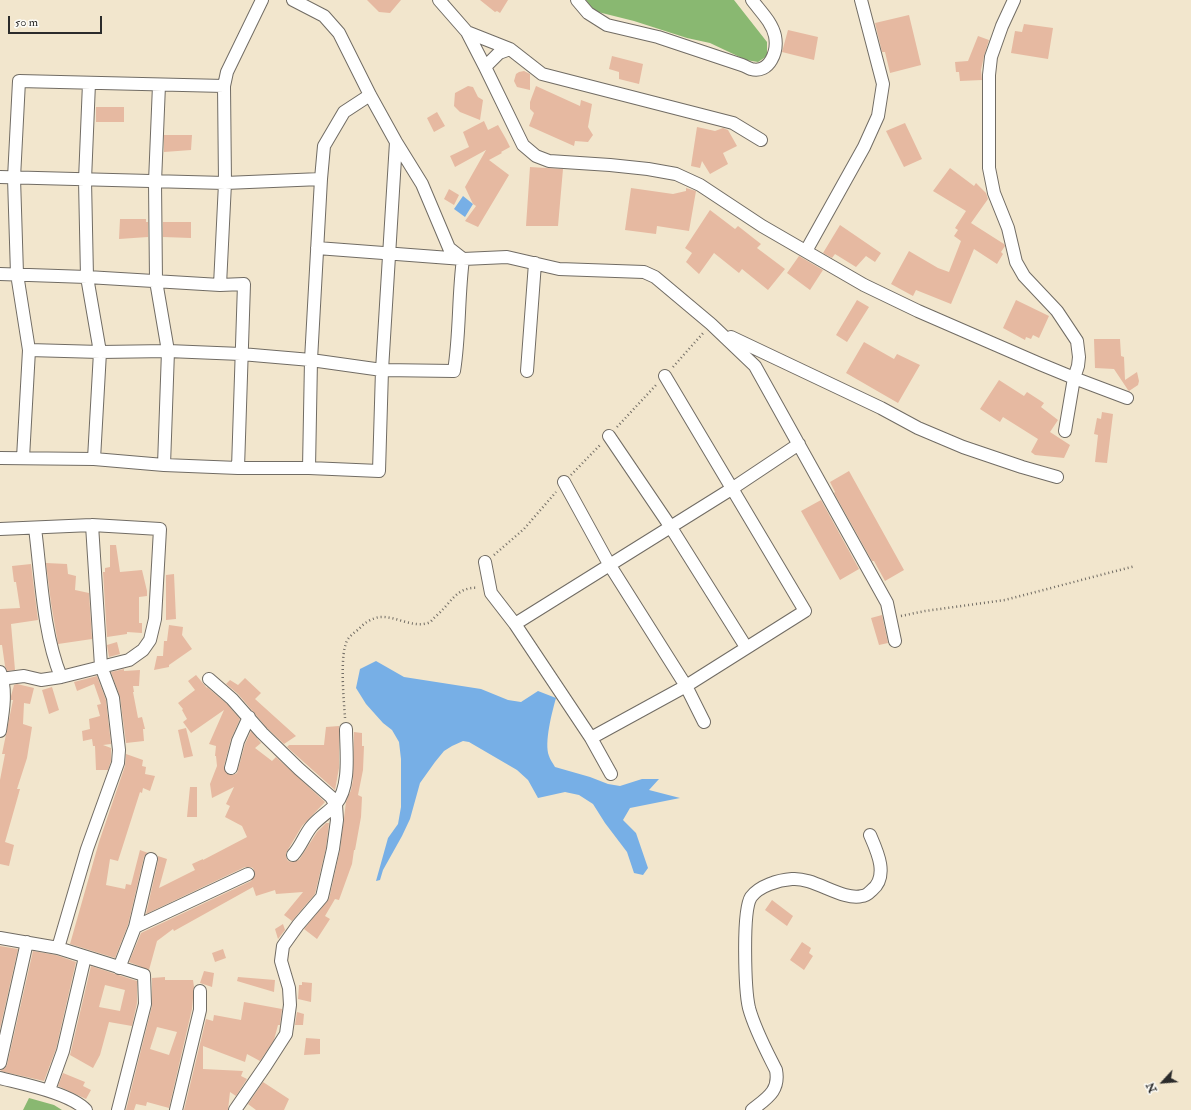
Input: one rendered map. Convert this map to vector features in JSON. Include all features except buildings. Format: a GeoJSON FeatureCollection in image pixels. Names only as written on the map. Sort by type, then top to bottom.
{"type":"FeatureCollection","features":[{"type":"Feature","properties":{"kind":"street"},"geometry":{"type":"LineString","coordinates":[[220,285],[226,183],[224,86],[227,72],[262,0]]}},
{"type":"Feature","properties":{"kind":"street"},"geometry":{"type":"LineString","coordinates":[[293,0],[324,16],[338,33],[396,142],[422,184],[449,248],[463,259]]}},
{"type":"Feature","properties":{"kind":"street"},"geometry":{"type":"LineString","coordinates":[[439,0],[467,32],[523,145],[536,156],[549,161],[610,165],[676,174],[700,185],[762,226],[864,285],[1074,378],[1127,398]]}},
{"type":"Feature","properties":{"kind":"street"},"geometry":{"type":"LineString","coordinates":[[577,0],[588,13],[607,24],[658,37],[751,69],[761,69],[771,62],[776,51],[775,36],[770,22],[752,0]]}},
{"type":"Feature","properties":{"kind":"street"},"geometry":{"type":"LineString","coordinates":[[806,251],[864,147],[878,116],[883,84],[861,0]]}},
{"type":"Feature","properties":{"kind":"street"},"geometry":{"type":"LineString","coordinates":[[1014,0],[1002,26],[991,57],[989,75],[989,168],[994,193],[1008,228],[1016,262],[1024,276],[1057,310],[1077,341],[1079,357],[1078,366],[1074,378],[1065,432]]}},
{"type":"Feature","properties":{"kind":"street"},"geometry":{"type":"LineString","coordinates":[[467,32],[510,49],[542,74],[733,123],[761,140]]}},
{"type":"Feature","properties":{"kind":"street"},"geometry":{"type":"LineString","coordinates":[[485,66],[499,53],[510,49]]}},
{"type":"Feature","properties":{"kind":"street"},"geometry":{"type":"LineString","coordinates":[[23,458],[29,350],[17,274],[14,178],[19,81],[224,86]]}},
{"type":"Feature","properties":{"kind":"street"},"geometry":{"type":"LineString","coordinates":[[90,83],[86,180],[87,276],[100,352],[94,459]]}},
{"type":"Feature","properties":{"kind":"street"},"geometry":{"type":"LineString","coordinates":[[159,85],[155,182],[156,281],[168,351],[164,465]]}},
{"type":"Feature","properties":{"kind":"street"},"geometry":{"type":"LineString","coordinates":[[309,468],[311,360],[324,146],[344,112],[370,95]]}},
{"type":"Feature","properties":{"kind":"street"},"geometry":{"type":"LineString","coordinates":[[0,458],[94,459],[164,465],[238,468],[309,468],[379,472],[382,370],[396,142]]}},
{"type":"Feature","properties":{"kind":"street"},"geometry":{"type":"LineString","coordinates":[[0,177],[226,183],[321,179]]}},
{"type":"Feature","properties":{"kind":"street"},"geometry":{"type":"LineString","coordinates":[[317,248],[390,255],[463,259],[507,257],[535,262],[559,269],[644,272],[655,277],[719,332],[755,366],[887,603],[895,641]]}},
{"type":"Feature","properties":{"kind":"street"},"geometry":{"type":"LineString","coordinates":[[29,350],[100,352],[168,351],[241,354],[311,360],[382,370],[454,371],[458,345],[463,259]]}},
{"type":"Feature","properties":{"kind":"street"},"geometry":{"type":"LineString","coordinates":[[527,371],[535,262]]}},
{"type":"Feature","properties":{"kind":"street"},"geometry":{"type":"LineString","coordinates":[[0,274],[87,276],[220,285],[244,284],[238,468]]}},
{"type":"Feature","properties":{"kind":"street"},"geometry":{"type":"LineString","coordinates":[[719,332],[881,408],[918,428],[963,447],[1057,478]]}},
{"type":"Feature","properties":{"kind":"street"},"geometry":{"type":"LineString","coordinates":[[591,738],[686,686],[805,611],[665,376]]}},
{"type":"Feature","properties":{"kind":"street"},"geometry":{"type":"LineString","coordinates":[[609,436],[670,526],[746,647]]}},
{"type":"Feature","properties":{"kind":"street"},"geometry":{"type":"LineString","coordinates":[[515,624],[733,488],[799,444]]}},
{"type":"Feature","properties":{"kind":"street"},"geometry":{"type":"LineString","coordinates":[[564,482],[609,564],[686,686],[704,722]]}},
{"type":"Feature","properties":{"kind":"street"},"geometry":{"type":"LineString","coordinates":[[58,948],[87,849],[118,763],[119,750],[113,698],[101,666],[92,525]]}},
{"type":"Feature","properties":{"kind":"street"},"geometry":{"type":"LineString","coordinates":[[0,529],[92,525],[160,529],[155,619],[150,640],[143,650],[129,660],[61,677],[41,680],[24,676],[1,677],[4,707],[0,731]]}},
{"type":"Feature","properties":{"kind":"street"},"geometry":{"type":"LineString","coordinates":[[35,528],[48,634],[61,677]]}},
{"type":"Feature","properties":{"kind":"street"},"geometry":{"type":"LineString","coordinates":[[485,562],[492,593],[515,624],[591,738],[611,774]]}},
{"type":"Feature","properties":{"kind":"street"},"geometry":{"type":"LineString","coordinates":[[209,679],[232,699],[284,754],[331,797],[336,804],[337,820],[333,849],[322,898],[298,925],[283,946],[281,961],[289,988],[290,1005],[286,1034],[266,1066],[235,1110]]}},
{"type":"Feature","properties":{"kind":"street"},"geometry":{"type":"LineString","coordinates":[[231,768],[238,741],[249,717]]}},
{"type":"Feature","properties":{"kind":"street"},"geometry":{"type":"LineString","coordinates":[[293,855],[311,827],[336,804],[341,796],[346,775],[346,729]]}},
{"type":"Feature","properties":{"kind":"street"},"geometry":{"type":"LineString","coordinates":[[752,1110],[773,1092],[777,1076],[776,1070],[757,1030],[749,1007],[745,942],[747,906],[751,897],[758,890],[774,882],[792,879],[806,880],[854,897],[862,896],[868,893],[877,886],[881,877],[878,852],[870,835]]}},
{"type":"Feature","properties":{"kind":"street"},"geometry":{"type":"LineString","coordinates":[[119,968],[135,927],[151,859]]}},
{"type":"Feature","properties":{"kind":"street"},"geometry":{"type":"LineString","coordinates":[[135,927],[248,874]]}},
{"type":"Feature","properties":{"kind":"street"},"geometry":{"type":"LineString","coordinates":[[0,938],[58,948],[144,975],[145,1004],[118,1110]]}},
{"type":"Feature","properties":{"kind":"street"},"geometry":{"type":"LineString","coordinates":[[0,1063],[27,942]]}},
{"type":"Feature","properties":{"kind":"street"},"geometry":{"type":"LineString","coordinates":[[49,1090],[63,1051],[85,957]]}},
{"type":"Feature","properties":{"kind":"street"},"geometry":{"type":"LineString","coordinates":[[176,1110],[200,1010],[200,991]]}},
{"type":"Feature","properties":{"kind":"street"},"geometry":{"type":"LineString","coordinates":[[0,1078],[49,1090],[87,1108]]}},
{"type":"Feature","properties":{"kind":"path"},"geometry":{"type":"LineString","coordinates":[[890,619],[925,611],[1005,600],[1135,566]]}},
{"type":"Feature","properties":{"kind":"path"},"geometry":{"type":"LineString","coordinates":[[346,729],[343,691],[343,654],[347,640],[364,623],[379,617],[391,618],[416,624],[429,623],[447,606],[451,598],[465,589],[471,587],[478,588],[492,593]]}},
{"type":"Feature","properties":{"kind":"green space"},"geometry":{"type":"Polygon","coordinates":[[[586,0],[734,0],[767,42],[767,56],[758,62],[746,60],[710,43],[687,38],[634,21],[594,11],[586,0]]]}},
{"type":"Feature","properties":{"kind":"green space"},"geometry":{"type":"Polygon","coordinates":[[[29,1098],[54,1105],[62,1110],[23,1110],[29,1098]]]}},
{"type":"Feature","properties":{"kind":"water"},"geometry":{"type":"Polygon","coordinates":[[[463,196],[473,204],[465,217],[454,209],[463,196]]]}},
{"type":"Feature","properties":{"kind":"water"},"geometry":{"type":"Polygon","coordinates":[[[376,661],[404,677],[481,689],[508,700],[521,702],[538,691],[556,698],[547,743],[549,757],[555,767],[608,784],[620,786],[642,779],[659,779],[649,790],[680,798],[630,808],[623,820],[636,833],[648,868],[643,875],[634,873],[627,852],[593,804],[579,795],[565,792],[538,798],[528,780],[517,770],[469,742],[463,741],[444,751],[420,783],[410,819],[383,870],[380,880],[376,881],[388,838],[398,824],[401,807],[401,759],[399,742],[392,730],[383,723],[366,704],[356,688],[360,669],[376,661]]]}}]}
